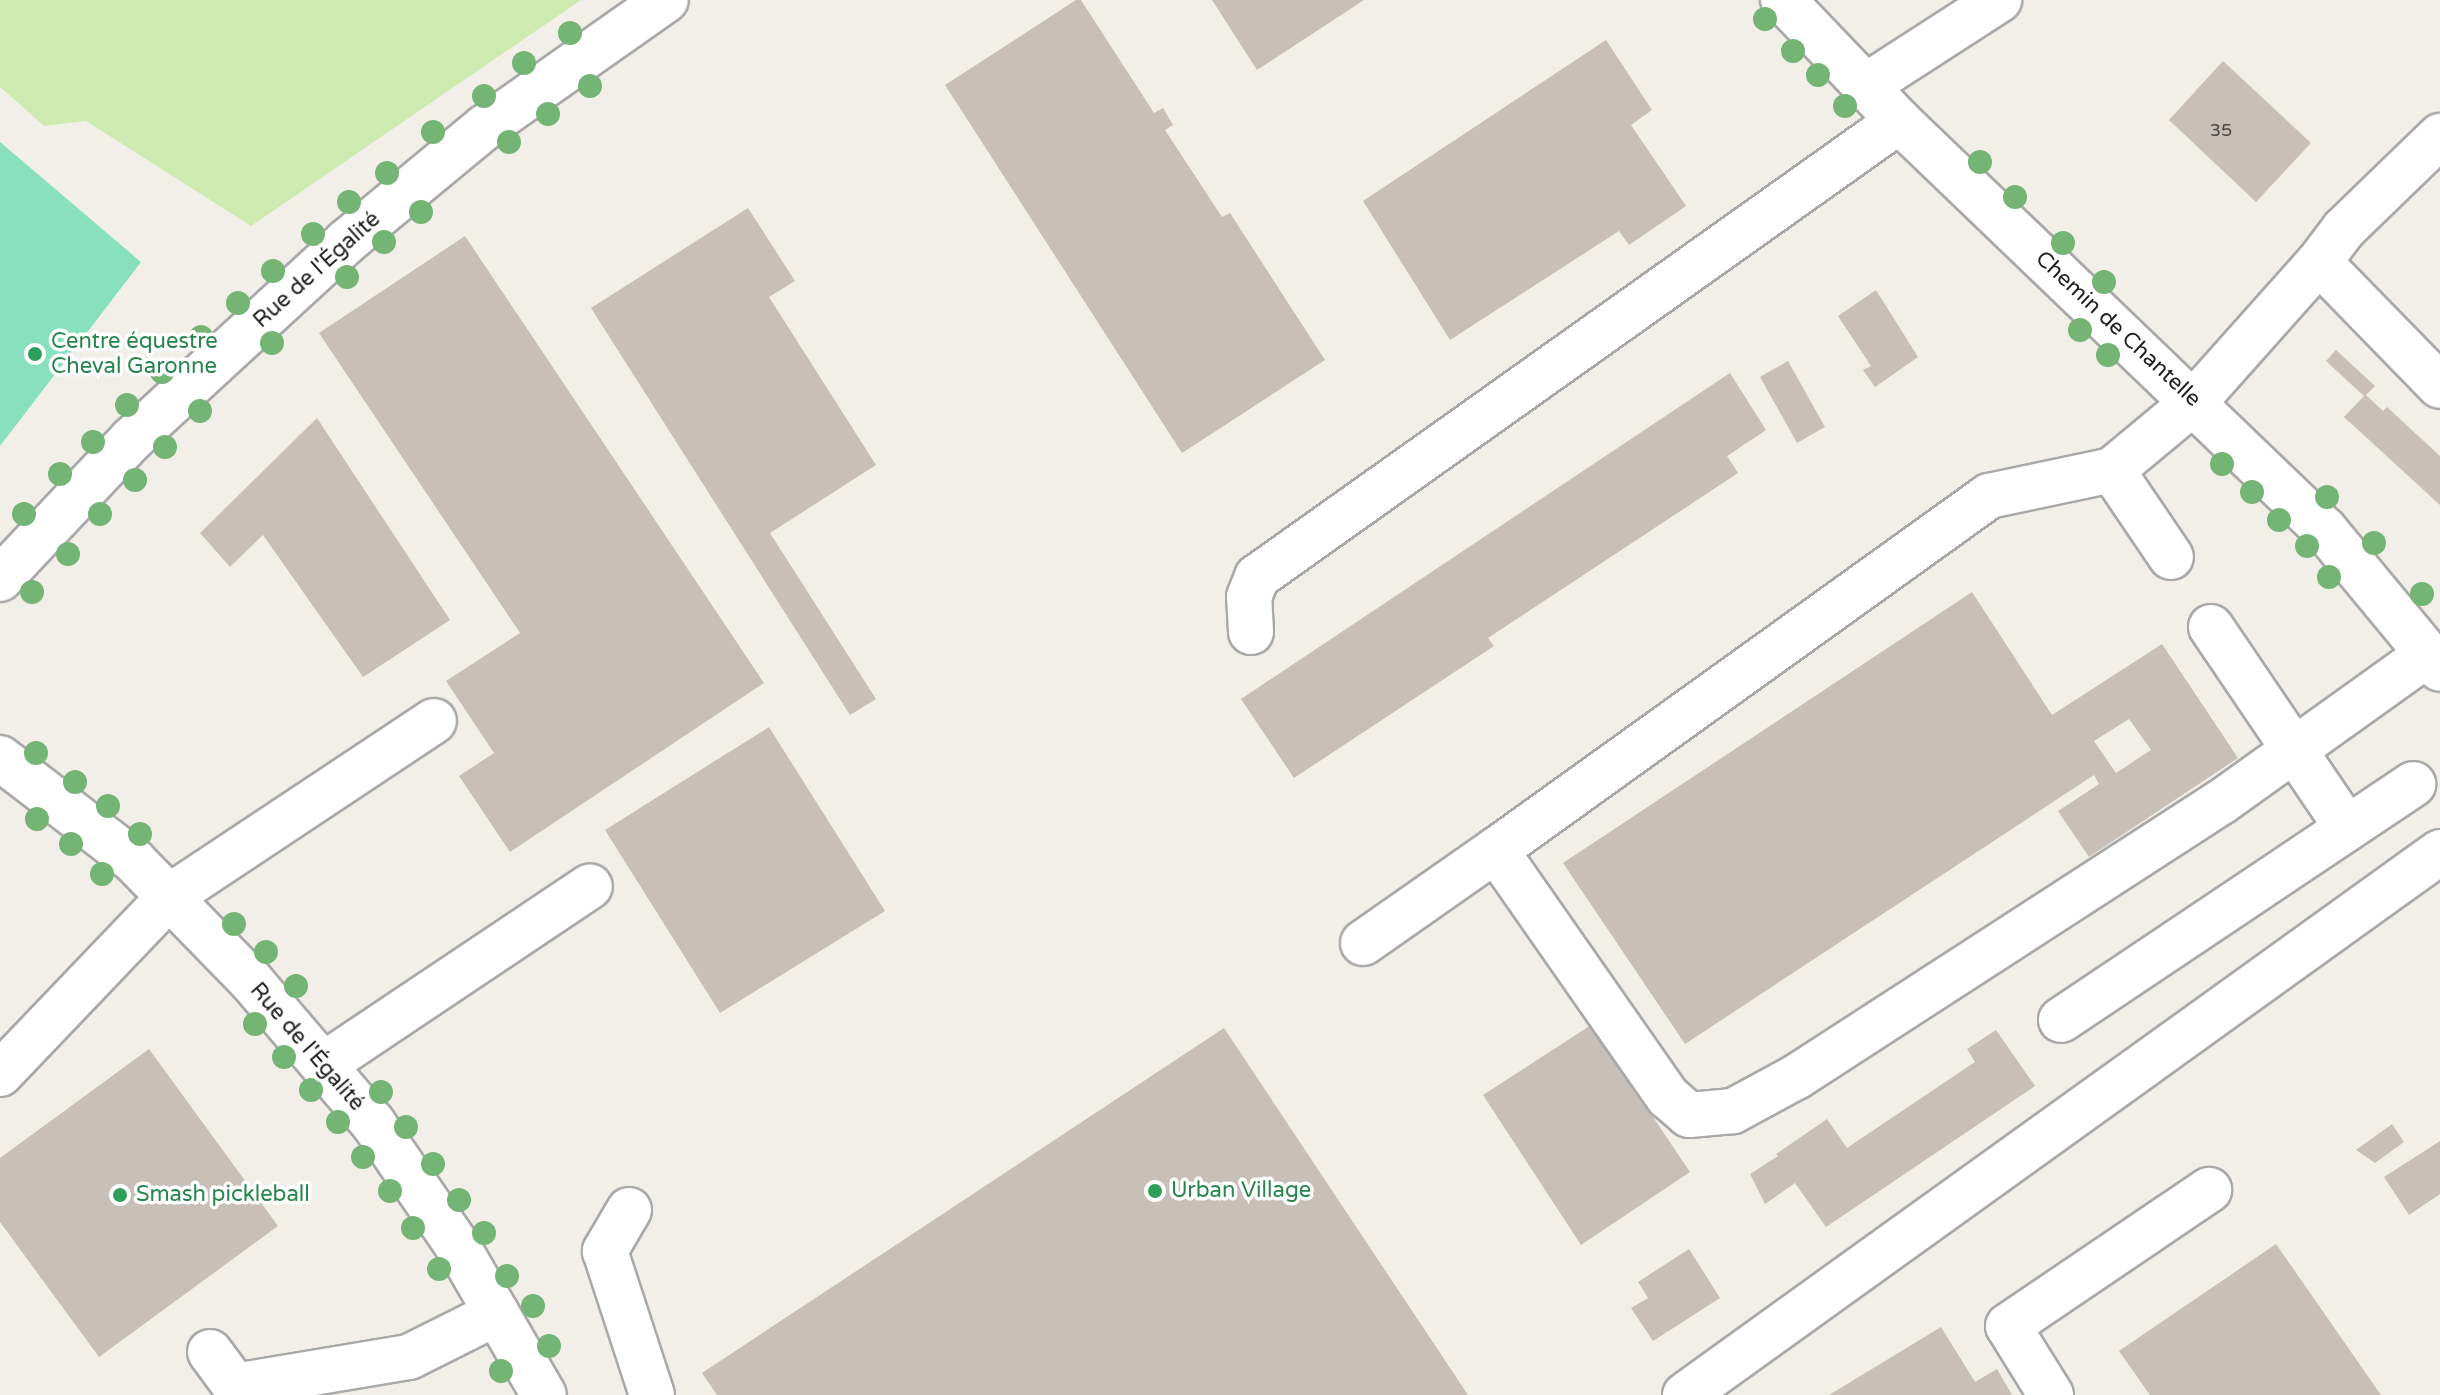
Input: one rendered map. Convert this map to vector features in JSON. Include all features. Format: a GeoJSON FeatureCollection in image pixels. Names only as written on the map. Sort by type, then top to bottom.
{"type":"FeatureCollection","features":[{"type":"Feature","properties":{"kind":"street","name":"Rue de l'Égalité"},"geometry":{"type":"LineString","coordinates":[[0,579],[132,439],[346,242],[485,127],[666,0]]}},
{"type":"Feature","properties":{"kind":"street","name":"Chemin de Chantelle"},"geometry":{"type":"LineString","coordinates":[[1783,0],[1864,87],[2195,401],[2325,530],[2434,662]]}},
{"type":"Feature","properties":{"kind":"street"},"geometry":{"type":"LineString","coordinates":[[1864,87],[1999,0]]}},
{"type":"Feature","properties":{"kind":"street"},"geometry":{"type":"LineString","coordinates":[[1251,632],[1249,597],[1257,577],[1899,121]]}},
{"type":"Feature","properties":{"kind":"street"},"geometry":{"type":"LineString","coordinates":[[1363,943],[1989,496],[2112,470],[2195,401],[2319,262],[2344,229],[2440,136]]}},
{"type":"Feature","properties":{"kind":"street"},"geometry":{"type":"LineString","coordinates":[[2319,262],[2440,386]]}},
{"type":"Feature","properties":{"kind":"street"},"geometry":{"type":"LineString","coordinates":[[2112,470],[2171,557]]}},
{"type":"Feature","properties":{"kind":"street"},"geometry":{"type":"LineString","coordinates":[[2211,627],[2347,828]]}},
{"type":"Feature","properties":{"kind":"street"},"geometry":{"type":"LineString","coordinates":[[1496,850],[1668,1097],[1689,1115],[1733,1111],[1796,1077],[2434,662]]}},
{"type":"Feature","properties":{"kind":"street"},"geometry":{"type":"LineString","coordinates":[[0,1074],[169,897],[434,721]]}},
{"type":"Feature","properties":{"kind":"street","name":"Rue de l'Égalité"},"geometry":{"type":"LineString","coordinates":[[0,758],[133,860],[252,982],[373,1123],[457,1245],[544,1395]]}},
{"type":"Feature","properties":{"kind":"street"},"geometry":{"type":"LineString","coordinates":[[2061,1020],[2413,784]]}},
{"type":"Feature","properties":{"kind":"street"},"geometry":{"type":"LineString","coordinates":[[1685,1395],[2440,852]]}},
{"type":"Feature","properties":{"kind":"street"},"geometry":{"type":"LineString","coordinates":[[323,1065],[590,886]]}},
{"type":"Feature","properties":{"kind":"street"},"geometry":{"type":"LineString","coordinates":[[2051,1395],[2008,1326],[2209,1190]]}},
{"type":"Feature","properties":{"kind":"street"},"geometry":{"type":"LineString","coordinates":[[629,1210],[605,1251],[652,1395]]}},
{"type":"Feature","properties":{"kind":"street"},"geometry":{"type":"LineString","coordinates":[[210,1352],[235,1386],[409,1357],[497,1313]]}},
{"type":"Feature","properties":{"kind":"green space"},"geometry":{"type":"Polygon","coordinates":[[[0,0],[581,0],[251,226],[86,121],[44,126],[0,87],[0,0]]]}},
{"type":"Feature","properties":{"kind":"green space","name":"Centre équestre Cheval Garonne"},"geometry":{"type":"Polygon","coordinates":[[[0,142],[141,262],[0,446],[0,142]]]}},
{"type":"Feature","properties":{"kind":"building"},"geometry":{"type":"Polygon","coordinates":[[[1076,0],[1081,0],[1154,113],[1163,108],[1173,125],[1165,130],[1222,217],[1230,213],[1325,360],[1182,453],[945,85],[1076,0]]]}},
{"type":"Feature","properties":{"kind":"building"},"geometry":{"type":"Polygon","coordinates":[[[1212,0],[1364,0],[1257,70],[1212,0]]]}},
{"type":"Feature","properties":{"kind":"building"},"geometry":{"type":"Polygon","coordinates":[[[1606,40],[1652,110],[1631,125],[1686,206],[1629,245],[1619,231],[1450,340],[1363,201],[1606,40]]]}},
{"type":"Feature","properties":{"kind":"building"},"geometry":{"type":"Polygon","coordinates":[[[2223,61],[2311,143],[2256,202],[2169,120],[2223,61]]]}},
{"type":"Feature","properties":{"kind":"building"},"geometry":{"type":"Polygon","coordinates":[[[748,208],[795,281],[769,297],[876,465],[770,533],[876,699],[850,715],[591,308],[748,208]]]}},
{"type":"Feature","properties":{"kind":"building"},"geometry":{"type":"Polygon","coordinates":[[[465,236],[764,683],[510,852],[459,776],[494,753],[446,681],[520,633],[319,333],[465,236]]]}},
{"type":"Feature","properties":{"kind":"building"},"geometry":{"type":"Polygon","coordinates":[[[1876,290],[1918,357],[1875,387],[1863,370],[1871,366],[1838,316],[1876,290]]]}},
{"type":"Feature","properties":{"kind":"building"},"geometry":{"type":"Polygon","coordinates":[[[2336,350],[2375,386],[2366,395],[2383,411],[2387,407],[2440,456],[2440,505],[2344,417],[2364,396],[2326,361],[2336,350]]]}},
{"type":"Feature","properties":{"kind":"building"},"geometry":{"type":"Polygon","coordinates":[[[1788,361],[1825,427],[1797,443],[1760,377],[1788,361]]]}},
{"type":"Feature","properties":{"kind":"building"},"geometry":{"type":"Polygon","coordinates":[[[1730,373],[1766,430],[1727,456],[1738,473],[1488,638],[1494,646],[1294,778],[1241,699],[1730,373]]]}},
{"type":"Feature","properties":{"kind":"building"},"geometry":{"type":"Polygon","coordinates":[[[317,418],[450,620],[363,677],[263,535],[230,567],[200,533],[317,418]]]}},
{"type":"Feature","properties":{"kind":"building"},"geometry":{"type":"Polygon","coordinates":[[[1972,592],[2052,715],[2162,644],[2238,758],[2089,857],[2058,811],[2099,784],[2094,775],[1685,1044],[1563,863],[1972,592]],[[2129,719],[2094,741],[2116,773],[2151,750],[2129,719]]]}},
{"type":"Feature","properties":{"kind":"building"},"geometry":{"type":"Polygon","coordinates":[[[769,727],[885,911],[720,1013],[605,830],[769,727]]]}},
{"type":"Feature","properties":{"kind":"building"},"geometry":{"type":"Polygon","coordinates":[[[1591,1025],[1690,1172],[1581,1245],[1483,1095],[1591,1025]]]}},
{"type":"Feature","properties":{"kind":"building","name":"Urban Village"},"geometry":{"type":"Polygon","coordinates":[[[1224,1028],[1468,1395],[717,1395],[702,1373],[1224,1028]]]}},
{"type":"Feature","properties":{"kind":"building"},"geometry":{"type":"Polygon","coordinates":[[[1996,1030],[2035,1086],[1826,1227],[1795,1183],[1765,1204],[1750,1174],[1778,1156],[1776,1154],[1827,1119],[1847,1148],[1975,1062],[1967,1049],[1996,1030]]]}},
{"type":"Feature","properties":{"kind":"building"},"geometry":{"type":"Polygon","coordinates":[[[149,1049],[278,1226],[99,1357],[0,1222],[0,1158],[149,1049]]]}},
{"type":"Feature","properties":{"kind":"building"},"geometry":{"type":"Polygon","coordinates":[[[2392,1124],[2404,1142],[2375,1163],[2356,1150],[2392,1124]]]}},
{"type":"Feature","properties":{"kind":"building"},"geometry":{"type":"Polygon","coordinates":[[[2440,1141],[2440,1194],[2409,1215],[2384,1177],[2440,1141]]]}},
{"type":"Feature","properties":{"kind":"building"},"geometry":{"type":"Polygon","coordinates":[[[2276,1244],[2381,1395],[2150,1395],[2119,1351],[2276,1244]]]}},
{"type":"Feature","properties":{"kind":"building"},"geometry":{"type":"Polygon","coordinates":[[[1689,1249],[1720,1298],[1653,1341],[1631,1308],[1648,1298],[1638,1282],[1689,1249]]]}},
{"type":"Feature","properties":{"kind":"building"},"geometry":{"type":"Polygon","coordinates":[[[1941,1327],[1975,1382],[1997,1369],[2012,1395],[1829,1395],[1941,1327]]]}},
{"type":"Feature","properties":{"kind":"place","name":"Centre équestre Cheval Garonne"},"geometry":{"type":"Point","coordinates":[35,354]}},
{"type":"Feature","properties":{"kind":"place","name":"Urban Village"},"geometry":{"type":"Point","coordinates":[1155,1191]}},
{"type":"Feature","properties":{"kind":"place","name":"Smash pickleball"},"geometry":{"type":"Point","coordinates":[120,1195]}}]}
